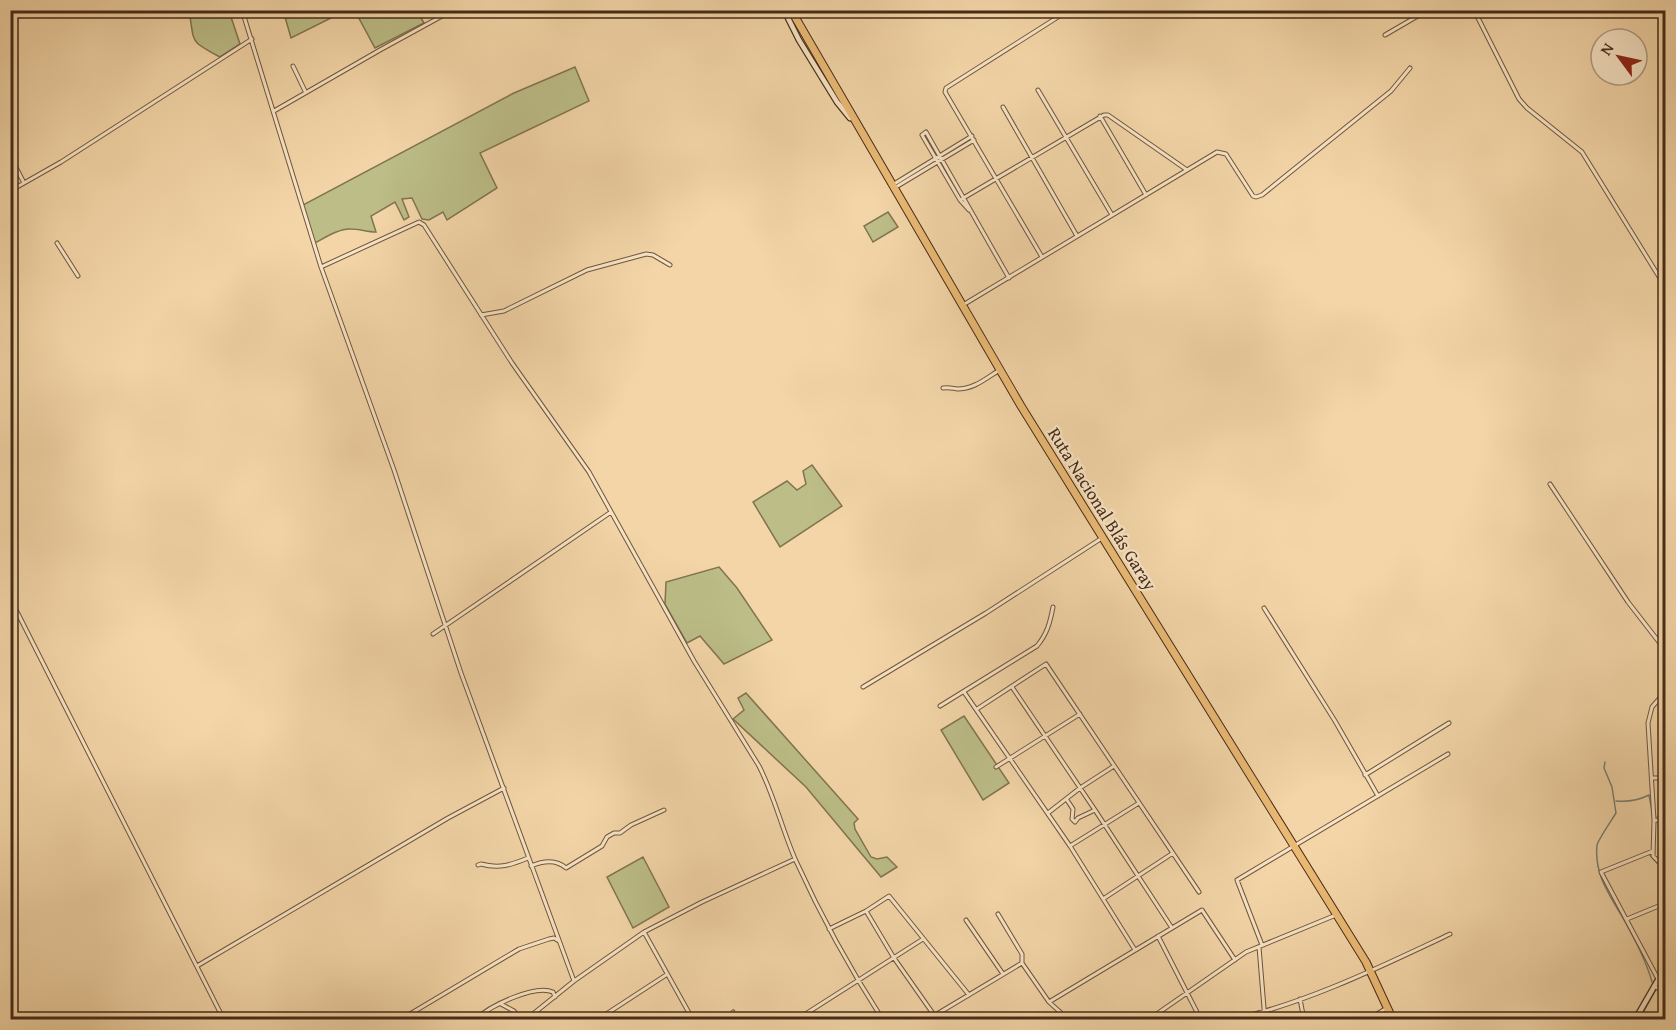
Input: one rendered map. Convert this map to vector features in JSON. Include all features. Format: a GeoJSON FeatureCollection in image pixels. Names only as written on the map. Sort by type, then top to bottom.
{"type":"FeatureCollection","features":[{"type":"Feature","properties":{"kind":"highway","name":"Ruta Nacional Blás Garay"},"geometry":{"type":"LineString","coordinates":[[791,10],[1000,370],[1370,971],[1393,1020]]}},
{"type":"Feature","properties":{"kind":"street"},"geometry":{"type":"LineString","coordinates":[[242,10],[321,267],[394,470],[461,673],[574,981]]}},
{"type":"Feature","properties":{"kind":"street"},"geometry":{"type":"LineString","coordinates":[[274,111],[453,10]]}},
{"type":"Feature","properties":{"kind":"street"},"geometry":{"type":"LineString","coordinates":[[784,10],[799,40],[837,102],[854,119]]}},
{"type":"Feature","properties":{"kind":"street"},"geometry":{"type":"LineString","coordinates":[[1042,257],[945,92],[946,88],[1070,10]]}},
{"type":"Feature","properties":{"kind":"street"},"geometry":{"type":"LineString","coordinates":[[1385,35],[1428,10]]}},
{"type":"Feature","properties":{"kind":"street"},"geometry":{"type":"LineString","coordinates":[[1474,10],[1519,99],[1582,152],[1665,288]]}},
{"type":"Feature","properties":{"kind":"street"},"geometry":{"type":"LineString","coordinates":[[10,191],[61,162],[252,39]]}},
{"type":"Feature","properties":{"kind":"street"},"geometry":{"type":"LineString","coordinates":[[293,66],[306,92]]}},
{"type":"Feature","properties":{"kind":"street"},"geometry":{"type":"LineString","coordinates":[[962,306],[1217,152],[1226,154],[1253,196],[1262,195],[1391,92],[1410,68]]}},
{"type":"Feature","properties":{"kind":"street"},"geometry":{"type":"LineString","coordinates":[[1038,90],[1112,215]]}},
{"type":"Feature","properties":{"kind":"street"},"geometry":{"type":"LineString","coordinates":[[1002,107],[1077,236]]}},
{"type":"Feature","properties":{"kind":"street"},"geometry":{"type":"LineString","coordinates":[[962,199],[1100,116],[1108,115],[1187,170]]}},
{"type":"Feature","properties":{"kind":"street"},"geometry":{"type":"LineString","coordinates":[[1100,116],[1146,195]]}},
{"type":"Feature","properties":{"kind":"street"},"geometry":{"type":"LineString","coordinates":[[939,159],[922,135],[926,132],[939,159],[1009,278]]}},
{"type":"Feature","properties":{"kind":"street"},"geometry":{"type":"LineString","coordinates":[[893,186],[973,138]]}},
{"type":"Feature","properties":{"kind":"street"},"geometry":{"type":"LineString","coordinates":[[10,156],[24,183]]}},
{"type":"Feature","properties":{"kind":"street"},"geometry":{"type":"LineString","coordinates":[[321,267],[422,223],[455,271],[512,363],[589,472],[694,661],[759,766],[795,859],[829,929],[883,1020]]}},
{"type":"Feature","properties":{"kind":"street"},"geometry":{"type":"LineString","coordinates":[[57,243],[78,276]]}},
{"type":"Feature","properties":{"kind":"street"},"geometry":{"type":"LineString","coordinates":[[481,315],[504,311],[587,270],[646,254],[653,255],[670,265]]}},
{"type":"Feature","properties":{"kind":"street"},"geometry":{"type":"LineString","coordinates":[[943,388],[977,386],[1000,370]]}},
{"type":"Feature","properties":{"kind":"street"},"geometry":{"type":"LineString","coordinates":[[1550,484],[1628,602],[1665,651]]}},
{"type":"Feature","properties":{"kind":"street"},"geometry":{"type":"LineString","coordinates":[[433,634],[611,512]]}},
{"type":"Feature","properties":{"kind":"street"},"geometry":{"type":"LineString","coordinates":[[863,687],[986,613],[1102,538]]}},
{"type":"Feature","properties":{"kind":"street"},"geometry":{"type":"LineString","coordinates":[[10,598],[224,1020]]}},
{"type":"Feature","properties":{"kind":"street"},"geometry":{"type":"LineString","coordinates":[[940,706],[1037,646],[1050,625],[1053,607]]}},
{"type":"Feature","properties":{"kind":"street"},"geometry":{"type":"LineString","coordinates":[[1264,608],[1335,721],[1378,796]]}},
{"type":"Feature","properties":{"kind":"street"},"geometry":{"type":"LineString","coordinates":[[977,709],[1046,664],[1199,892]]}},
{"type":"Feature","properties":{"kind":"street"},"geometry":{"type":"LineString","coordinates":[[1012,686],[1172,928]]}},
{"type":"Feature","properties":{"kind":"street"},"geometry":{"type":"LineString","coordinates":[[1665,691],[1656,701],[1648,723],[1654,820],[1653,856],[1665,869]]}},
{"type":"Feature","properties":{"kind":"street"},"geometry":{"type":"LineString","coordinates":[[964,692],[1070,846],[1135,950]]}},
{"type":"Feature","properties":{"kind":"street"},"geometry":{"type":"LineString","coordinates":[[996,767],[1080,714]]}},
{"type":"Feature","properties":{"kind":"street"},"geometry":{"type":"LineString","coordinates":[[1365,775],[1449,723]]}},
{"type":"Feature","properties":{"kind":"street"},"geometry":{"type":"LineString","coordinates":[[1265,1020],[1261,946],[1237,880],[1448,754]]}},
{"type":"Feature","properties":{"kind":"street"},"geometry":{"type":"LineString","coordinates":[[1048,813],[1080,788],[1114,766]]}},
{"type":"Feature","properties":{"kind":"street"},"geometry":{"type":"LineString","coordinates":[[1652,778],[1665,778]]}},
{"type":"Feature","properties":{"kind":"street"},"geometry":{"type":"LineString","coordinates":[[196,966],[448,818],[504,788]]}},
{"type":"Feature","properties":{"kind":"street"},"geometry":{"type":"LineString","coordinates":[[1066,800],[1073,809],[1072,819],[1075,822],[1078,818],[1095,810]]}},
{"type":"Feature","properties":{"kind":"street"},"geometry":{"type":"LineString","coordinates":[[1070,846],[1139,803]]}},
{"type":"Feature","properties":{"kind":"street"},"geometry":{"type":"LineString","coordinates":[[531,866],[538,863],[555,862],[566,868],[602,846],[607,837],[614,833],[621,833],[631,825],[664,810]]}},
{"type":"Feature","properties":{"kind":"street"},"geometry":{"type":"LineString","coordinates":[[1654,820],[1665,821]]}},
{"type":"Feature","properties":{"kind":"street"},"geometry":{"type":"LineString","coordinates":[[1653,851],[1601,872],[1658,979]]}},
{"type":"Feature","properties":{"kind":"street"},"geometry":{"type":"LineString","coordinates":[[1103,898],[1173,854]]}},
{"type":"Feature","properties":{"kind":"street"},"geometry":{"type":"LineString","coordinates":[[478,865],[508,866],[528,858]]}},
{"type":"Feature","properties":{"kind":"street"},"geometry":{"type":"LineString","coordinates":[[501,1004],[514,1011],[521,1020],[533,1014],[574,981],[644,932],[795,859]]}},
{"type":"Feature","properties":{"kind":"street"},"geometry":{"type":"LineString","coordinates":[[829,929],[866,911],[889,896],[969,995]]}},
{"type":"Feature","properties":{"kind":"street"},"geometry":{"type":"LineString","coordinates":[[1627,920],[1665,903]]}},
{"type":"Feature","properties":{"kind":"street"},"geometry":{"type":"LineString","coordinates":[[1049,1002],[1202,910],[1235,960]]}},
{"type":"Feature","properties":{"kind":"street"},"geometry":{"type":"LineString","coordinates":[[866,911],[894,958],[934,1015]]}},
{"type":"Feature","properties":{"kind":"street"},"geometry":{"type":"LineString","coordinates":[[998,914],[1022,954],[1022,963],[1049,1002],[1070,1020]]}},
{"type":"Feature","properties":{"kind":"street"},"geometry":{"type":"LineString","coordinates":[[1148,1020],[1235,960],[1261,946],[1336,915]]}},
{"type":"Feature","properties":{"kind":"street"},"geometry":{"type":"LineString","coordinates":[[966,920],[1003,974]]}},
{"type":"Feature","properties":{"kind":"street"},"geometry":{"type":"LineString","coordinates":[[644,932],[692,1019]]}},
{"type":"Feature","properties":{"kind":"street"},"geometry":{"type":"LineString","coordinates":[[1231,1020],[1264,1012],[1300,999],[1370,971],[1450,934]]}},
{"type":"Feature","properties":{"kind":"street"},"geometry":{"type":"LineString","coordinates":[[1158,936],[1201,1020]]}},
{"type":"Feature","properties":{"kind":"street"},"geometry":{"type":"LineString","coordinates":[[400,1020],[519,949],[554,938],[559,941]]}},
{"type":"Feature","properties":{"kind":"street"},"geometry":{"type":"LineString","coordinates":[[796,1020],[923,939]]}},
{"type":"Feature","properties":{"kind":"street"},"geometry":{"type":"LineString","coordinates":[[927,1020],[1022,963]]}},
{"type":"Feature","properties":{"kind":"street"},"geometry":{"type":"LineString","coordinates":[[1635,1020],[1665,966]]}},
{"type":"Feature","properties":{"kind":"street"},"geometry":{"type":"LineString","coordinates":[[597,1020],[666,975]]}},
{"type":"Feature","properties":{"kind":"street"},"geometry":{"type":"LineString","coordinates":[[1654,986],[1665,993]]}},
{"type":"Feature","properties":{"kind":"street"},"geometry":{"type":"LineString","coordinates":[[476,1020],[482,1013],[525,992],[548,990],[553,992],[555,997]]}},
{"type":"Feature","properties":{"kind":"street"},"geometry":{"type":"LineString","coordinates":[[1300,999],[1304,1020]]}},
{"type":"Feature","properties":{"kind":"street"},"geometry":{"type":"LineString","coordinates":[[1367,1020],[1388,1007]]}},
{"type":"Feature","properties":{"kind":"street"},"geometry":{"type":"LineString","coordinates":[[733,1012],[738,1020]]}},
{"type":"Feature","properties":{"kind":"street"},"geometry":{"type":"LineString","coordinates":[[1532,1020],[1543,1016],[1553,1020]]}},
{"type":"Feature","properties":{"kind":"green space"},"geometry":{"type":"Polygon","coordinates":[[[283,10],[345,10],[345,11],[291,38],[283,10]]]}},
{"type":"Feature","properties":{"kind":"green space"},"geometry":{"type":"Polygon","coordinates":[[[189,11],[229,11],[240,44],[220,57],[202,47],[193,35],[189,11]]]}},
{"type":"Feature","properties":{"kind":"green space"},"geometry":{"type":"Polygon","coordinates":[[[355,11],[417,11],[424,23],[375,48],[355,11]]]}},
{"type":"Feature","properties":{"kind":"green space"},"geometry":{"type":"Polygon","coordinates":[[[575,67],[589,101],[480,153],[497,188],[447,220],[443,212],[429,220],[422,219],[412,198],[402,199],[409,217],[404,220],[395,202],[371,216],[376,232],[346,229],[313,244],[301,206],[514,93],[575,67]]]}},
{"type":"Feature","properties":{"kind":"green space"},"geometry":{"type":"Polygon","coordinates":[[[888,212],[898,227],[873,242],[864,226],[888,212]]]}},
{"type":"Feature","properties":{"kind":"green space"},"geometry":{"type":"Polygon","coordinates":[[[812,465],[842,506],[780,547],[753,502],[787,481],[797,490],[806,484],[803,471],[812,465]]]}},
{"type":"Feature","properties":{"kind":"green space"},"geometry":{"type":"Polygon","coordinates":[[[719,567],[737,588],[772,640],[724,664],[700,636],[687,643],[665,604],[666,582],[719,567]]]}},
{"type":"Feature","properties":{"kind":"green space"},"geometry":{"type":"Polygon","coordinates":[[[746,693],[858,819],[854,823],[855,829],[871,857],[877,859],[887,857],[897,867],[881,877],[806,787],[733,719],[744,710],[738,698],[746,693]]]}},
{"type":"Feature","properties":{"kind":"green space"},"geometry":{"type":"Polygon","coordinates":[[[964,716],[1009,783],[983,800],[941,730],[964,716]]]}},
{"type":"Feature","properties":{"kind":"green space"},"geometry":{"type":"Polygon","coordinates":[[[643,857],[669,907],[633,928],[607,877],[643,857]]]}},
{"type":"Feature","properties":{"kind":"waterway"},"geometry":{"type":"LineString","coordinates":[[1605,762],[1604,768],[1612,787],[1616,813],[1597,845],[1600,875],[1639,949],[1652,982]]}},
{"type":"Feature","properties":{"kind":"waterway"},"geometry":{"type":"LineString","coordinates":[[1616,801],[1633,800],[1649,795],[1652,811]]}},
{"type":"Feature","properties":{"kind":"waterway"},"geometry":{"type":"LineString","coordinates":[[1657,817],[1666,818]]}},
{"type":"Feature","properties":{"kind":"waterway"},"geometry":{"type":"LineString","coordinates":[[1649,854],[1666,873]]}},
{"type":"Feature","properties":{"kind":"waterway"},"geometry":{"type":"LineString","coordinates":[[1658,985],[1666,973]]}},
{"type":"Feature","properties":{"kind":"waterway"},"geometry":{"type":"LineString","coordinates":[[1639,1020],[1655,991]]}}]}
